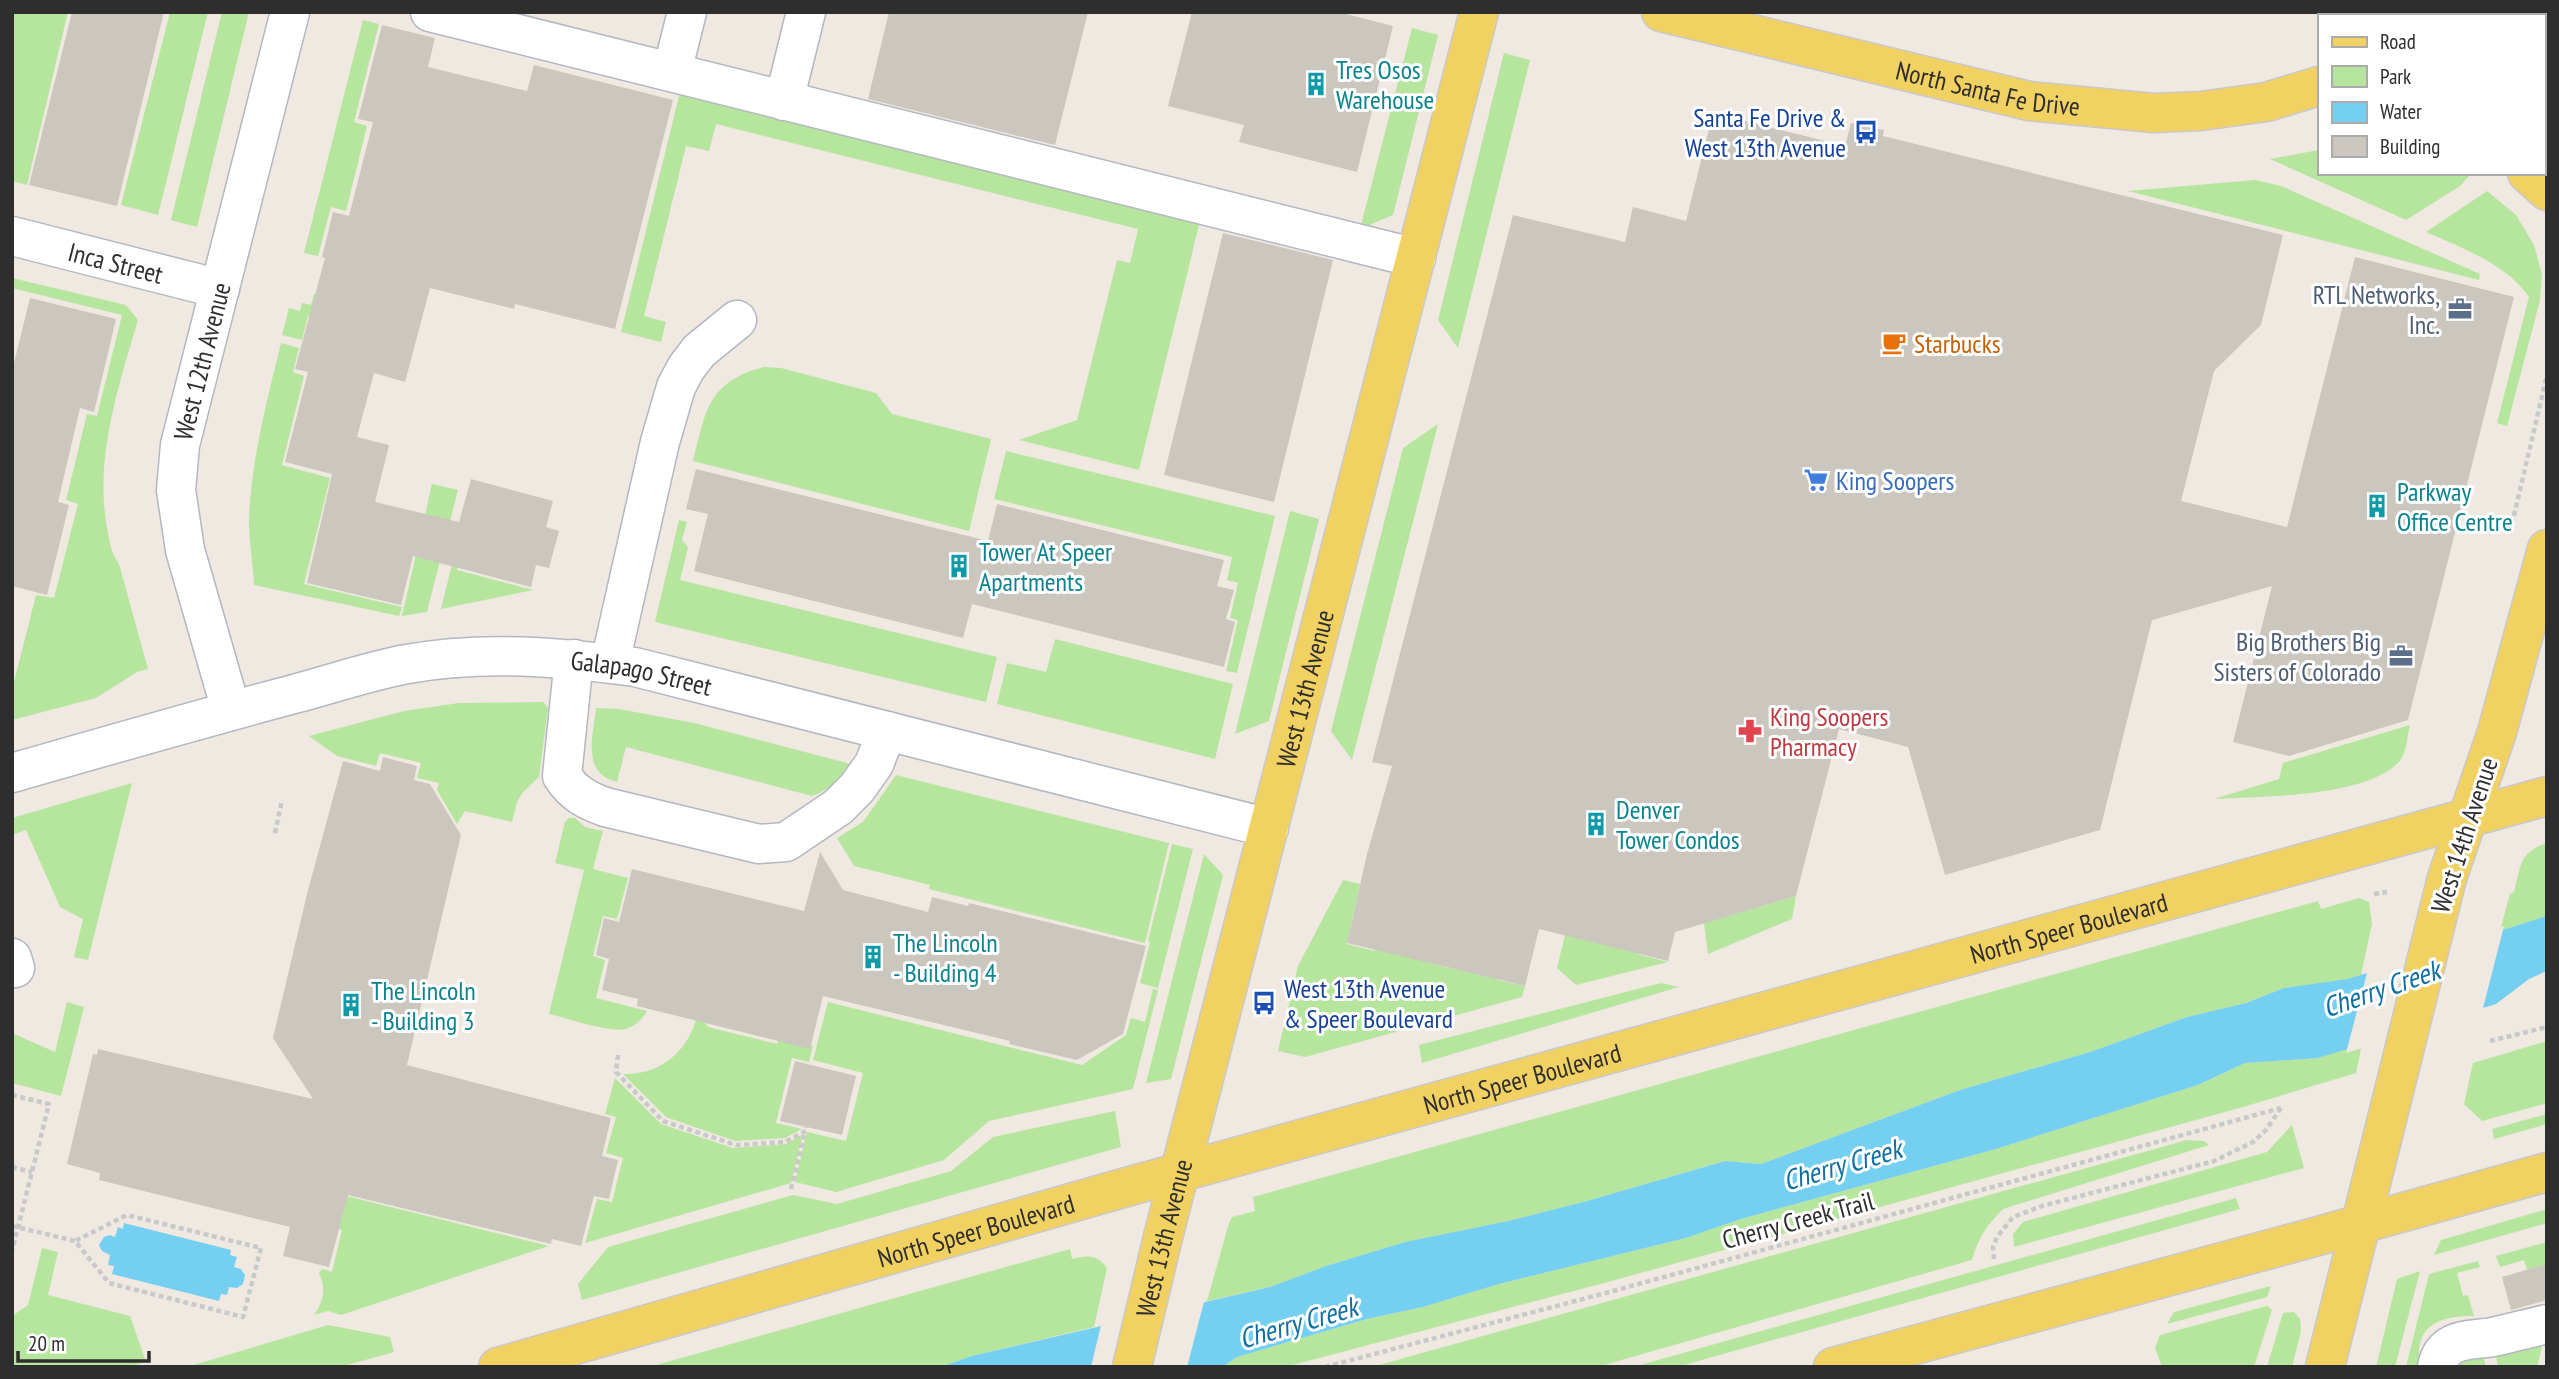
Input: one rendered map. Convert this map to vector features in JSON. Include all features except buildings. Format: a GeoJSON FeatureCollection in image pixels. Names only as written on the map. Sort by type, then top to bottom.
{"type":"FeatureCollection","features":[{"type":"Feature","properties":{"kind":"main road","name":"West 13th Avenue"},"geometry":{"type":"LineString","coordinates":[[1132,1367],[1479,12]]}},
{"type":"Feature","properties":{"kind":"main road","name":"North Santa Fe Drive"},"geometry":{"type":"LineString","coordinates":[[1661,12],[2029,101],[2154,113],[2202,111],[2266,102],[2318,86]]}},
{"type":"Feature","properties":{"kind":"main road"},"geometry":{"type":"LineString","coordinates":[[2266,102],[2318,99]]}},
{"type":"Feature","properties":{"kind":"main road"},"geometry":{"type":"LineString","coordinates":[[2529,175],[2547,191]]}},
{"type":"Feature","properties":{"kind":"main road","name":"West 14th Avenue"},"geometry":{"type":"LineString","coordinates":[[2325,1367],[2447,877],[2497,732],[2547,549]]}},
{"type":"Feature","properties":{"kind":"main road","name":"North Speer Boulevard"},"geometry":{"type":"LineString","coordinates":[[498,1367],[1180,1173],[2547,796]]}},
{"type":"Feature","properties":{"kind":"main road"},"geometry":{"type":"LineString","coordinates":[[1851,1362],[2547,1172]]}},
{"type":"Feature","properties":{"kind":"street","name":"West 12th Avenue"},"geometry":{"type":"LineString","coordinates":[[231,710],[185,550],[177,490],[180,445],[290,12]]}},
{"type":"Feature","properties":{"kind":"street"},"geometry":{"type":"LineString","coordinates":[[430,12],[1416,258]]}},
{"type":"Feature","properties":{"kind":"street"},"geometry":{"type":"LineString","coordinates":[[672,72],[687,12]]}},
{"type":"Feature","properties":{"kind":"street"},"geometry":{"type":"LineString","coordinates":[[784,100],[806,12]]}},
{"type":"Feature","properties":{"kind":"street","name":"Inca Street"},"geometry":{"type":"LineString","coordinates":[[12,236],[220,289]]}},
{"type":"Feature","properties":{"kind":"street"},"geometry":{"type":"LineString","coordinates":[[737,320],[699,351],[676,387],[592,661],[562,776],[571,790],[586,800],[605,807],[759,844],[786,842],[838,807],[857,788],[874,764],[887,731]]}},
{"type":"Feature","properties":{"kind":"street","name":"Galapago Street"},"geometry":{"type":"LineString","coordinates":[[12,773],[231,710],[408,664],[483,656],[592,661],[635,667],[1269,828]]}},
{"type":"Feature","properties":{"kind":"street"},"geometry":{"type":"LineString","coordinates":[[2437,1367],[2446,1348],[2460,1340],[2493,1337],[2547,1324]]}},
{"type":"Feature","properties":{"kind":"street"},"geometry":{"type":"LineString","coordinates":[[1851,1362],[1911,1367]]}},
{"type":"Feature","properties":{"kind":"path"},"geometry":{"type":"LineString","coordinates":[[2510,530],[2547,375]]}},
{"type":"Feature","properties":{"kind":"path"},"geometry":{"type":"LineString","coordinates":[[275,832],[282,800]]}},
{"type":"Feature","properties":{"kind":"path"},"geometry":{"type":"LineString","coordinates":[[2374,894],[2388,891]]}},
{"type":"Feature","properties":{"kind":"path"},"geometry":{"type":"LineString","coordinates":[[2490,1041],[2547,1027]]}},
{"type":"Feature","properties":{"kind":"path"},"geometry":{"type":"LineString","coordinates":[[618,1055],[616,1072],[663,1121],[736,1145],[785,1142],[806,1129],[791,1189]]}},
{"type":"Feature","properties":{"kind":"path"},"geometry":{"type":"LineString","coordinates":[[12,1095],[49,1104],[15,1227],[12,1251]]}},
{"type":"Feature","properties":{"kind":"path","name":"Cherry Creek Trail"},"geometry":{"type":"LineString","coordinates":[[1325,1367],[2281,1108],[2266,1130],[2253,1142],[2224,1157],[2042,1206],[2013,1217],[1997,1237],[1993,1247],[1994,1259]]}},
{"type":"Feature","properties":{"kind":"path"},"geometry":{"type":"LineString","coordinates":[[12,1167],[32,1172]]}},
{"type":"Feature","properties":{"kind":"path"},"geometry":{"type":"LineString","coordinates":[[15,1227],[75,1241],[109,1283],[243,1317],[261,1248],[127,1215],[75,1241]]}},
{"type":"Feature","properties":{"kind":"green space"},"geometry":{"type":"Polygon","coordinates":[[[13,12],[68,12],[27,185],[12,181],[13,12]]]}},
{"type":"Feature","properties":{"kind":"green space"},"geometry":{"type":"Polygon","coordinates":[[[170,12],[208,12],[158,215],[121,205],[170,12]]]}},
{"type":"Feature","properties":{"kind":"green space"},"geometry":{"type":"Polygon","coordinates":[[[222,12],[249,12],[197,227],[171,220],[222,12]]]}},
{"type":"Feature","properties":{"kind":"green space"},"geometry":{"type":"Polygon","coordinates":[[[363,20],[379,24],[354,122],[367,126],[346,211],[331,207],[318,256],[304,253],[363,20]]]}},
{"type":"Feature","properties":{"kind":"green space"},"geometry":{"type":"Polygon","coordinates":[[[2547,24],[2545,86],[2545,25],[2547,24]]]}},
{"type":"Feature","properties":{"kind":"green space"},"geometry":{"type":"Polygon","coordinates":[[[1412,28],[1438,35],[1393,215],[1360,229],[1412,28]]]}},
{"type":"Feature","properties":{"kind":"green space"},"geometry":{"type":"Polygon","coordinates":[[[1504,53],[1530,60],[1458,348],[1438,320],[1504,53]]]}},
{"type":"Feature","properties":{"kind":"green space"},"geometry":{"type":"Polygon","coordinates":[[[681,88],[1201,217],[1139,470],[1019,440],[1077,420],[1117,260],[1130,263],[1138,229],[716,124],[709,151],[686,146],[644,316],[666,322],[661,342],[621,332],[681,88]]]}},
{"type":"Feature","properties":{"kind":"green space"},"geometry":{"type":"Polygon","coordinates":[[[2318,150],[2318,175],[2470,175],[2460,186],[2406,220],[2270,159],[2318,150]]]}},
{"type":"Feature","properties":{"kind":"green space"},"geometry":{"type":"Polygon","coordinates":[[[2255,180],[2281,186],[2480,274],[2479,280],[2128,191],[2255,180]]]}},
{"type":"Feature","properties":{"kind":"green space"},"geometry":{"type":"Polygon","coordinates":[[[2487,191],[2516,215],[2534,245],[2542,274],[2540,300],[2507,426],[2497,423],[2529,297],[2509,275],[2496,266],[2426,232],[2487,191]]]}},
{"type":"Feature","properties":{"kind":"green space"},"geometry":{"type":"Polygon","coordinates":[[[12,278],[126,305],[138,320],[110,425],[104,506],[111,545],[119,564],[148,669],[137,672],[96,698],[12,720],[12,690],[36,595],[54,598],[78,504],[66,500],[87,414],[97,416],[122,315],[12,288],[12,278]]]}},
{"type":"Feature","properties":{"kind":"green space"},"geometry":{"type":"Polygon","coordinates":[[[314,294],[403,317],[413,342],[308,316],[302,340],[282,335],[289,308],[300,311],[302,303],[311,305],[314,294]]]}},
{"type":"Feature","properties":{"kind":"green space"},"geometry":{"type":"Polygon","coordinates":[[[281,343],[299,348],[293,372],[304,376],[282,465],[330,478],[304,584],[402,607],[399,616],[254,585],[249,528],[250,498],[260,431],[281,343]]]}},
{"type":"Feature","properties":{"kind":"green space"},"geometry":{"type":"Polygon","coordinates":[[[764,367],[781,368],[876,393],[892,414],[991,439],[969,531],[693,461],[706,413],[720,390],[745,373],[764,367]]]}},
{"type":"Feature","properties":{"kind":"green space"},"geometry":{"type":"Polygon","coordinates":[[[1438,424],[1352,760],[1331,731],[1403,448],[1438,424]]]}},
{"type":"Feature","properties":{"kind":"green space"},"geometry":{"type":"Polygon","coordinates":[[[1006,451],[1275,516],[1237,673],[1226,671],[1238,620],[1230,618],[1238,583],[1227,580],[1232,557],[994,499],[1006,451]]]}},
{"type":"Feature","properties":{"kind":"green space"},"geometry":{"type":"Polygon","coordinates":[[[432,484],[458,490],[427,612],[402,616],[432,484]]]}},
{"type":"Feature","properties":{"kind":"green space"},"geometry":{"type":"Polygon","coordinates":[[[466,508],[472,509],[457,570],[533,590],[441,609],[466,508]]]}},
{"type":"Feature","properties":{"kind":"green space"},"geometry":{"type":"Polygon","coordinates":[[[1290,511],[1319,519],[1269,721],[1235,734],[1290,511]]]}},
{"type":"Feature","properties":{"kind":"green space"},"geometry":{"type":"Polygon","coordinates":[[[679,520],[687,522],[682,540],[688,547],[680,580],[997,657],[986,702],[655,622],[679,520]]]}},
{"type":"Feature","properties":{"kind":"green space"},"geometry":{"type":"Polygon","coordinates":[[[1055,639],[1233,684],[1215,759],[997,704],[1007,663],[1046,672],[1055,639]]]}},
{"type":"Feature","properties":{"kind":"green space"},"geometry":{"type":"Polygon","coordinates":[[[543,702],[548,708],[539,777],[523,792],[517,802],[512,822],[465,811],[457,824],[437,790],[439,783],[417,778],[421,763],[380,753],[376,766],[337,756],[309,736],[404,711],[459,703],[543,702]]]}},
{"type":"Feature","properties":{"kind":"green space"},"geometry":{"type":"Polygon","coordinates":[[[596,708],[619,709],[694,723],[851,764],[834,783],[812,796],[626,747],[617,782],[598,771],[594,762],[592,741],[596,708]]]}},
{"type":"Feature","properties":{"kind":"green space"},"geometry":{"type":"Polygon","coordinates":[[[2410,725],[2405,750],[2399,762],[2383,774],[2362,783],[2311,793],[2214,799],[2279,779],[2283,763],[2410,725]]]}},
{"type":"Feature","properties":{"kind":"green space"},"geometry":{"type":"Polygon","coordinates":[[[896,775],[1169,843],[1145,943],[929,889],[930,885],[854,866],[837,838],[863,822],[896,775]]]}},
{"type":"Feature","properties":{"kind":"green space"},"geometry":{"type":"Polygon","coordinates":[[[132,783],[88,960],[74,957],[83,919],[60,907],[26,830],[12,835],[12,818],[132,783]]]}},
{"type":"Feature","properties":{"kind":"green space"},"geometry":{"type":"Polygon","coordinates":[[[569,818],[575,818],[585,827],[603,831],[593,869],[628,878],[617,919],[603,916],[593,956],[605,960],[596,998],[647,1011],[638,1022],[626,1029],[599,1027],[549,1014],[584,870],[555,863],[565,822],[569,818]]]}},
{"type":"Feature","properties":{"kind":"green space"},"geometry":{"type":"Polygon","coordinates":[[[2547,843],[2547,916],[2500,931],[2523,861],[2531,851],[2547,843]]]}},
{"type":"Feature","properties":{"kind":"green space"},"geometry":{"type":"Polygon","coordinates":[[[1172,844],[1193,849],[1158,988],[1140,983],[1172,844]]]}},
{"type":"Feature","properties":{"kind":"green space"},"geometry":{"type":"Polygon","coordinates":[[[1204,854],[1223,875],[1171,1079],[1146,1083],[1204,854]]]}},
{"type":"Feature","properties":{"kind":"green space"},"geometry":{"type":"Polygon","coordinates":[[[1343,880],[1360,884],[1347,944],[1375,951],[1378,941],[1425,952],[1423,961],[1449,968],[1500,969],[1497,980],[1525,986],[1522,997],[1305,1057],[1278,1051],[1298,966],[1343,880]]]}},
{"type":"Feature","properties":{"kind":"green space"},"geometry":{"type":"Polygon","coordinates":[[[1796,896],[1792,919],[1708,954],[1704,923],[1796,896]]]}},
{"type":"Feature","properties":{"kind":"green space"},"geometry":{"type":"Polygon","coordinates":[[[2359,898],[2369,902],[2372,924],[2361,975],[2348,980],[2284,988],[2246,1003],[2187,1017],[2090,1052],[1960,1090],[1761,1164],[1725,1161],[1508,1221],[1405,1242],[1326,1266],[1270,1287],[1207,1301],[1229,1223],[1232,1217],[1255,1211],[1253,1197],[2318,901],[2321,909],[2359,898]]]}},
{"type":"Feature","properties":{"kind":"green space"},"geometry":{"type":"Polygon","coordinates":[[[1565,935],[1640,941],[1637,954],[1668,962],[1576,985],[1557,968],[1565,935]]]}},
{"type":"Feature","properties":{"kind":"green space"},"geometry":{"type":"Polygon","coordinates":[[[1661,983],[1679,987],[1422,1063],[1419,1045],[1661,983]]]}},
{"type":"Feature","properties":{"kind":"green space"},"geometry":{"type":"Polygon","coordinates":[[[1153,989],[1158,990],[1133,1089],[989,1121],[944,1160],[836,1192],[795,1182],[807,1132],[846,1141],[863,1073],[813,1060],[828,1002],[1082,1065],[1126,1035],[1131,1018],[1145,1022],[1153,989]]]}},
{"type":"Feature","properties":{"kind":"green space"},"geometry":{"type":"Polygon","coordinates":[[[67,1002],[84,1007],[61,1096],[12,1083],[12,1033],[55,1052],[67,1002]]]}},
{"type":"Feature","properties":{"kind":"green space"},"geometry":{"type":"Polygon","coordinates":[[[697,1016],[700,1016],[708,1027],[777,1044],[779,1038],[813,1046],[809,1062],[792,1058],[776,1123],[802,1129],[785,1138],[735,1141],[666,1117],[623,1074],[649,1070],[670,1059],[687,1040],[697,1016]]]}},
{"type":"Feature","properties":{"kind":"green space"},"geometry":{"type":"Polygon","coordinates":[[[2547,1041],[2547,1103],[2482,1121],[2464,1104],[2473,1063],[2547,1041]]]}},
{"type":"Feature","properties":{"kind":"green space"},"geometry":{"type":"Polygon","coordinates":[[[2362,1044],[2356,1073],[2243,1107],[1608,1282],[1285,1367],[1222,1367],[1237,1357],[1367,1319],[1423,1307],[1499,1284],[1686,1238],[1741,1219],[1996,1149],[2198,1085],[2245,1063],[2318,1058],[2362,1044]]]}},
{"type":"Feature","properties":{"kind":"green space"},"geometry":{"type":"Polygon","coordinates":[[[615,1078],[661,1124],[733,1148],[786,1144],[803,1134],[791,1183],[585,1243],[597,1199],[612,1202],[623,1158],[606,1153],[616,1117],[605,1114],[615,1078]]]}},
{"type":"Feature","properties":{"kind":"green space"},"geometry":{"type":"Polygon","coordinates":[[[1115,1111],[1121,1147],[582,1300],[578,1284],[608,1247],[793,1195],[837,1204],[951,1171],[993,1137],[1115,1111]]]}},
{"type":"Feature","properties":{"kind":"green space"},"geometry":{"type":"Polygon","coordinates":[[[2547,1114],[2547,1124],[2494,1139],[2492,1129],[2547,1114]]]}},
{"type":"Feature","properties":{"kind":"green space"},"geometry":{"type":"Polygon","coordinates":[[[2292,1125],[2304,1168],[2014,1247],[2013,1234],[2023,1222],[2267,1152],[2292,1125]]]}},
{"type":"Feature","properties":{"kind":"green space"},"geometry":{"type":"Polygon","coordinates":[[[2187,1140],[2204,1141],[2209,1145],[2003,1209],[1984,1232],[1972,1260],[1597,1367],[1372,1367],[2187,1140]]]}},
{"type":"Feature","properties":{"kind":"green space"},"geometry":{"type":"Polygon","coordinates":[[[322,1190],[549,1246],[341,1315],[328,1311],[314,1315],[323,1294],[319,1273],[322,1269],[332,1272],[342,1230],[290,1218],[322,1190]]]}},
{"type":"Feature","properties":{"kind":"green space"},"geometry":{"type":"Polygon","coordinates":[[[2236,1198],[2240,1209],[1677,1367],[1633,1367],[2236,1198]]]}},
{"type":"Feature","properties":{"kind":"green space"},"geometry":{"type":"Polygon","coordinates":[[[2547,1209],[2547,1223],[2434,1255],[2441,1240],[2547,1209]]]}},
{"type":"Feature","properties":{"kind":"green space"},"geometry":{"type":"Polygon","coordinates":[[[2547,1242],[2547,1264],[2527,1270],[2524,1260],[2500,1267],[2496,1256],[2547,1242]]]}},
{"type":"Feature","properties":{"kind":"green space"},"geometry":{"type":"Polygon","coordinates":[[[42,1248],[58,1252],[48,1295],[130,1316],[146,1362],[127,1367],[12,1367],[12,1316],[28,1305],[42,1248]]]}},
{"type":"Feature","properties":{"kind":"green space"},"geometry":{"type":"Polygon","coordinates":[[[1070,1249],[1072,1259],[1091,1257],[1107,1268],[1094,1327],[972,1356],[940,1367],[649,1367],[1070,1249]]]}},
{"type":"Feature","properties":{"kind":"green space"},"geometry":{"type":"Polygon","coordinates":[[[2478,1261],[2480,1267],[2457,1273],[2463,1296],[2468,1295],[2474,1316],[2450,1318],[2431,1326],[2421,1341],[2420,1367],[2406,1367],[2429,1274],[2478,1261]]]}},
{"type":"Feature","properties":{"kind":"green space"},"geometry":{"type":"Polygon","coordinates":[[[2420,1271],[2395,1367],[2376,1367],[2397,1279],[2420,1271]]]}},
{"type":"Feature","properties":{"kind":"green space"},"geometry":{"type":"Polygon","coordinates":[[[2271,1286],[2267,1297],[2167,1324],[2174,1312],[2271,1286]]]}},
{"type":"Feature","properties":{"kind":"green space"},"geometry":{"type":"Polygon","coordinates":[[[2267,1306],[2272,1310],[2254,1367],[2162,1367],[2155,1348],[2160,1335],[2267,1306]]]}},
{"type":"Feature","properties":{"kind":"green space"},"geometry":{"type":"Polygon","coordinates":[[[2294,1312],[2300,1319],[2301,1331],[2292,1367],[2267,1367],[2283,1313],[2294,1312]]]}},
{"type":"Feature","properties":{"kind":"green space"},"geometry":{"type":"Polygon","coordinates":[[[328,1325],[390,1337],[394,1352],[340,1367],[187,1367],[328,1325]]]}},
{"type":"Feature","properties":{"kind":"green space"},"geometry":{"type":"Polygon","coordinates":[[[2543,1342],[2537,1367],[2498,1367],[2495,1351],[2543,1342]]]}},
{"type":"Feature","properties":{"kind":"green space"},"geometry":{"type":"Polygon","coordinates":[[[2482,1352],[2486,1367],[2456,1367],[2464,1355],[2482,1352]]]}},
{"type":"Feature","properties":{"kind":"water","name":"Cherry Creek"},"geometry":{"type":"Polygon","coordinates":[[[2547,916],[2547,971],[2529,979],[2496,1004],[2318,1058],[2245,1063],[2198,1085],[1996,1149],[1741,1219],[1686,1238],[1499,1284],[1423,1307],[1367,1319],[1237,1357],[1222,1367],[940,1367],[972,1356],[1270,1287],[1326,1266],[1405,1242],[1508,1221],[1725,1161],[1761,1164],[1960,1090],[2090,1052],[2187,1017],[2246,1003],[2284,988],[2348,979],[2547,916]]]}},
{"type":"Feature","properties":{"kind":"water"},"geometry":{"type":"Polygon","coordinates":[[[124,1223],[231,1250],[230,1255],[237,1257],[234,1267],[241,1269],[245,1275],[243,1284],[237,1288],[229,1287],[227,1295],[221,1294],[219,1301],[112,1274],[114,1266],[108,1265],[110,1255],[102,1251],[99,1245],[104,1237],[115,1237],[118,1227],[123,1229],[124,1223]]]}},
{"type":"Feature","properties":{"kind":"pier"},"geometry":{"type":"Polygon","coordinates":[[[2504,926],[2482,1012],[2346,1053],[2368,969],[2504,926]]]}},
{"type":"Feature","properties":{"kind":"pier"},"geometry":{"type":"Polygon","coordinates":[[[1205,1298],[1187,1367],[1091,1367],[1102,1321],[1205,1298]]]}},
{"type":"Feature","properties":{"kind":"place","name":"Tres Osos Warehouse"},"geometry":{"type":"Point","coordinates":[1316,84]}},
{"type":"Feature","properties":{"kind":"place","name":"Santa Fe Drive & West 13th Avenue"},"geometry":{"type":"Point","coordinates":[1866,132]}},
{"type":"Feature","properties":{"kind":"place","name":"RTL Networks, Inc."},"geometry":{"type":"Point","coordinates":[2460,309]}},
{"type":"Feature","properties":{"kind":"place","name":"Starbucks"},"geometry":{"type":"Point","coordinates":[1894,343]}},
{"type":"Feature","properties":{"kind":"place","name":"King Soopers"},"geometry":{"type":"Point","coordinates":[1816,480]}},
{"type":"Feature","properties":{"kind":"place","name":"Parkway Office Centre"},"geometry":{"type":"Point","coordinates":[2377,506]}},
{"type":"Feature","properties":{"kind":"place","name":"Tower At Speer Apartments"},"geometry":{"type":"Point","coordinates":[959,566]}},
{"type":"Feature","properties":{"kind":"place","name":"Big Brothers Big Sisters of Colorado"},"geometry":{"type":"Point","coordinates":[2401,656]}},
{"type":"Feature","properties":{"kind":"place","name":"King Soopers Pharmacy"},"geometry":{"type":"Point","coordinates":[1750,731]}},
{"type":"Feature","properties":{"kind":"place","name":"Denver Tower Condos"},"geometry":{"type":"Point","coordinates":[1596,824]}},
{"type":"Feature","properties":{"kind":"place","name":"The Lincoln - Building 4"},"geometry":{"type":"Point","coordinates":[873,957]}},
{"type":"Feature","properties":{"kind":"place","name":"West 13th Avenue & Speer Boulevard"},"geometry":{"type":"Point","coordinates":[1264,1003]}},
{"type":"Feature","properties":{"kind":"place","name":"The Lincoln - Building 3"},"geometry":{"type":"Point","coordinates":[351,1005]}}]}
